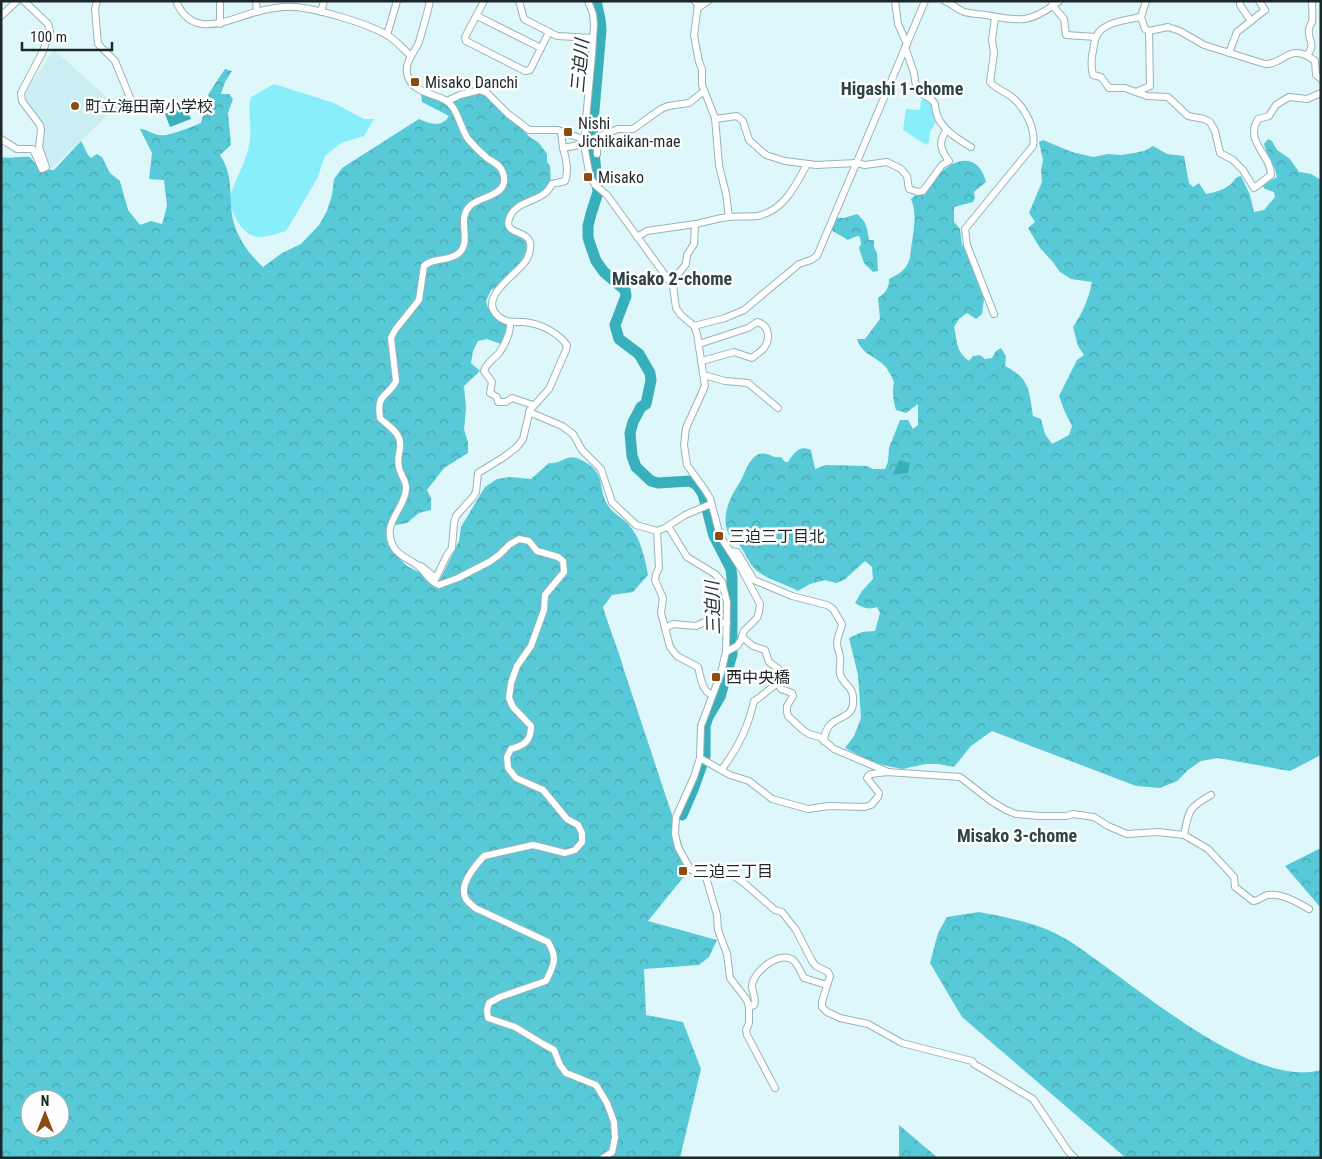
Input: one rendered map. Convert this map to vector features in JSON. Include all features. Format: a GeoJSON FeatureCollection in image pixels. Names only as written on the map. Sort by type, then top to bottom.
{"type":"FeatureCollection","features":[{"type":"Feature","properties":{"kind":"street"},"geometry":{"type":"LineString","coordinates":[[1,16],[17,1]]}},
{"type":"Feature","properties":{"kind":"street"},"geometry":{"type":"LineString","coordinates":[[1,139],[18,149],[33,149],[42,168],[46,167],[39,147],[40,124],[22,101],[21,93],[43,50],[50,31],[48,24],[24,1]]}},
{"type":"Feature","properties":{"kind":"street"},"geometry":{"type":"LineString","coordinates":[[97,1],[98,44],[115,61],[133,105]]}},
{"type":"Feature","properties":{"kind":"street"},"geometry":{"type":"LineString","coordinates":[[176,1],[183,14],[203,25],[220,24],[257,12],[287,7],[320,12],[368,25],[387,35],[411,56]]}},
{"type":"Feature","properties":{"kind":"street"},"geometry":{"type":"LineString","coordinates":[[220,1],[220,24]]}},
{"type":"Feature","properties":{"kind":"street"},"geometry":{"type":"LineString","coordinates":[[256,1],[257,12]]}},
{"type":"Feature","properties":{"kind":"street"},"geometry":{"type":"LineString","coordinates":[[320,12],[324,1]]}},
{"type":"Feature","properties":{"kind":"street"},"geometry":{"type":"LineString","coordinates":[[387,35],[396,3],[389,1]]}},
{"type":"Feature","properties":{"kind":"street"},"geometry":{"type":"LineString","coordinates":[[430,1],[419,42],[408,63],[407,73],[412,83],[423,92],[447,101],[459,118],[463,131],[468,138],[487,158],[499,166],[504,176],[498,191],[467,208],[464,215],[465,240],[463,248],[458,254],[429,262],[424,266],[419,300],[395,330],[391,338],[396,380],[394,386],[384,394],[378,408],[380,418],[396,431],[400,437],[398,468],[406,488],[405,495],[391,521],[393,547],[401,555],[419,566],[423,566],[436,578],[452,548],[456,516],[476,492],[478,473],[517,447],[526,432],[529,412],[550,387],[566,350],[567,345],[553,332],[533,324],[510,322],[498,317],[494,311],[494,299],[502,285],[521,268],[528,254],[529,238],[512,230],[508,226],[509,218],[515,210],[526,202],[546,193],[552,184],[565,181],[567,175],[561,132]]}},
{"type":"Feature","properties":{"kind":"street"},"geometry":{"type":"LineString","coordinates":[[484,1],[466,37],[466,41],[517,67],[526,71],[530,70],[549,32]]}},
{"type":"Feature","properties":{"kind":"street"},"geometry":{"type":"LineString","coordinates":[[519,1],[524,19],[549,32],[557,36],[593,38]]}},
{"type":"Feature","properties":{"kind":"street"},"geometry":{"type":"LineString","coordinates":[[588,1],[593,14],[586,142],[589,173],[595,185],[607,195],[671,283],[678,311],[694,326],[699,344],[705,386],[686,428],[684,445],[686,465],[705,490],[708,505],[720,536],[742,570],[760,604],[757,618],[747,627],[742,637],[731,649],[700,726],[702,759],[676,817],[675,834],[678,847],[690,869],[699,874],[721,872],[730,874],[744,883],[775,910],[782,912],[796,930],[812,961],[816,966],[828,972],[830,976],[822,1002],[822,1007],[827,1012],[840,1018],[868,1024],[902,1043],[972,1061],[1033,1100],[1068,1151],[1075,1158]]}},
{"type":"Feature","properties":{"kind":"street"},"geometry":{"type":"LineString","coordinates":[[708,1],[696,4],[694,36],[702,69],[702,85],[715,119],[716,146],[729,217]]}},
{"type":"Feature","properties":{"kind":"street"},"geometry":{"type":"LineString","coordinates":[[894,1],[898,24],[918,88],[935,104],[935,115],[947,130],[971,147]]}},
{"type":"Feature","properties":{"kind":"street"},"geometry":{"type":"LineString","coordinates":[[694,326],[736,315],[799,264],[812,260],[817,256],[925,1]]}},
{"type":"Feature","properties":{"kind":"street"},"geometry":{"type":"LineString","coordinates":[[945,1],[964,12],[1026,20],[1059,1]]}},
{"type":"Feature","properties":{"kind":"street"},"geometry":{"type":"LineString","coordinates":[[1136,92],[1150,86],[1148,31],[1145,29],[1140,17],[1146,1]]}},
{"type":"Feature","properties":{"kind":"street"},"geometry":{"type":"LineString","coordinates":[[1240,1],[1240,6],[1251,21]]}},
{"type":"Feature","properties":{"kind":"street"},"geometry":{"type":"LineString","coordinates":[[1229,52],[1237,32],[1265,10],[1259,1]]}},
{"type":"Feature","properties":{"kind":"street"},"geometry":{"type":"LineString","coordinates":[[1308,55],[1313,45],[1309,37],[1309,29],[1312,22],[1312,1]]}},
{"type":"Feature","properties":{"kind":"street"},"geometry":{"type":"LineString","coordinates":[[1052,4],[1064,19],[1066,35],[1096,37]]}},
{"type":"Feature","properties":{"kind":"street"},"geometry":{"type":"LineString","coordinates":[[476,16],[541,48]]}},
{"type":"Feature","properties":{"kind":"street"},"geometry":{"type":"LineString","coordinates":[[994,314],[967,245],[966,229],[1033,146],[1034,139],[1033,131],[1020,106],[1014,99],[990,82],[994,52],[992,40],[995,17]]}},
{"type":"Feature","properties":{"kind":"street"},"geometry":{"type":"LineString","coordinates":[[1140,17],[1119,21],[1099,32],[1096,37],[1092,57],[1093,75],[1101,77],[1109,88],[1125,88],[1147,96],[1168,97],[1188,116],[1210,122],[1220,153],[1238,165],[1254,188],[1272,175],[1270,167],[1254,138],[1254,129],[1258,119],[1269,116],[1276,105],[1289,97],[1307,99],[1321,93]]}},
{"type":"Feature","properties":{"kind":"street"},"geometry":{"type":"LineString","coordinates":[[1148,31],[1168,27],[1180,31],[1204,46],[1269,64],[1286,54],[1308,55],[1315,61],[1316,75],[1321,79]]}},
{"type":"Feature","properties":{"kind":"street"},"geometry":{"type":"LineString","coordinates":[[447,101],[460,95],[480,90],[529,130],[561,132],[586,142]]}},
{"type":"Feature","properties":{"kind":"street"},"geometry":{"type":"LineString","coordinates":[[563,148],[586,142],[618,129],[633,129],[661,109],[668,106],[690,103],[704,91]]}},
{"type":"Feature","properties":{"kind":"street"},"geometry":{"type":"LineString","coordinates":[[715,119],[737,116],[743,120],[749,140],[763,153],[785,161],[836,165],[856,163],[865,165],[887,162],[893,164],[907,176],[909,189],[918,192],[923,191],[942,165],[949,161],[940,147],[941,140],[947,130]]}},
{"type":"Feature","properties":{"kind":"street"},"geometry":{"type":"LineString","coordinates":[[597,138],[598,154]]}},
{"type":"Feature","properties":{"kind":"street"},"geometry":{"type":"LineString","coordinates":[[637,237],[647,231],[729,217],[758,216],[772,210],[788,197],[806,164]]}},
{"type":"Feature","properties":{"kind":"street"},"geometry":{"type":"LineString","coordinates":[[671,283],[686,264],[687,255],[694,244],[695,224]]}},
{"type":"Feature","properties":{"kind":"street"},"geometry":{"type":"LineString","coordinates":[[510,322],[509,333],[500,352],[485,367],[484,371],[492,382],[490,393],[497,397],[498,402],[506,402],[512,398],[533,405]]}},
{"type":"Feature","properties":{"kind":"street"},"geometry":{"type":"LineString","coordinates":[[699,344],[748,328],[757,322],[768,329],[769,334],[764,348],[752,358],[734,352],[702,361]]}},
{"type":"Feature","properties":{"kind":"street"},"geometry":{"type":"LineString","coordinates":[[704,375],[725,381],[748,383],[778,408]]}},
{"type":"Feature","properties":{"kind":"street"},"geometry":{"type":"LineString","coordinates":[[529,412],[562,426],[573,434],[582,450],[601,469],[612,502],[636,525],[657,531],[685,515],[708,505]]}},
{"type":"Feature","properties":{"kind":"street"},"geometry":{"type":"LineString","coordinates":[[668,526],[687,557],[715,574],[722,582],[727,602],[726,623],[731,649]]}},
{"type":"Feature","properties":{"kind":"street"},"geometry":{"type":"LineString","coordinates":[[657,531],[659,568],[656,580],[663,598],[661,613],[670,648],[677,656],[698,667],[702,684],[707,693],[712,695]]}},
{"type":"Feature","properties":{"kind":"street"},"geometry":{"type":"LineString","coordinates":[[419,566],[431,581],[439,585],[443,584],[489,562],[499,556],[512,542],[523,539],[529,541],[537,551],[558,557],[564,563],[562,575],[545,595],[544,610],[531,646],[517,666],[511,683],[509,698],[514,707],[531,726],[531,735],[523,746],[511,750],[507,757],[508,768],[516,778],[543,790],[566,819],[578,825],[582,833],[582,842],[575,850],[565,853],[533,846],[484,856],[465,883],[464,890],[466,899],[475,908],[548,942],[554,952],[554,966],[546,981],[500,997],[489,1003],[487,1010],[488,1018],[515,1027],[554,1050],[560,1065],[566,1073],[596,1085],[607,1103],[614,1122],[615,1138],[612,1152],[603,1158]]}},
{"type":"Feature","properties":{"kind":"street"},"geometry":{"type":"LineString","coordinates":[[730,551],[737,552],[754,580],[792,596],[827,605],[833,609],[842,624],[837,643],[840,658],[839,671],[841,677],[851,688],[852,710],[847,716],[830,724],[824,741]]}},
{"type":"Feature","properties":{"kind":"street"},"geometry":{"type":"LineString","coordinates":[[665,628],[673,624],[696,626],[705,622],[726,623]]}},
{"type":"Feature","properties":{"kind":"street"},"geometry":{"type":"LineString","coordinates":[[742,637],[753,646],[765,650],[769,662],[782,671],[780,683],[782,689],[792,693],[793,696],[787,706],[788,716],[803,730],[820,737],[834,749],[887,772]]}},
{"type":"Feature","properties":{"kind":"street"},"geometry":{"type":"LineString","coordinates":[[721,770],[732,756],[742,738],[750,719],[754,701],[761,698],[774,685],[780,683]]}},
{"type":"Feature","properties":{"kind":"street"},"geometry":{"type":"LineString","coordinates":[[702,759],[730,775],[749,781],[772,799],[808,809],[829,806],[865,807],[871,804],[878,797],[879,792],[867,778],[868,776],[887,772],[960,777],[991,801],[1016,814],[1040,816],[1066,816],[1073,814],[1094,817],[1108,826],[1127,834],[1158,832],[1184,835],[1208,849],[1234,877],[1235,887],[1253,901],[1259,901],[1266,895],[1277,896],[1292,900],[1309,909]]}},
{"type":"Feature","properties":{"kind":"street"},"geometry":{"type":"LineString","coordinates":[[1184,835],[1188,815],[1194,804],[1211,795]]}},
{"type":"Feature","properties":{"kind":"street"},"geometry":{"type":"LineString","coordinates":[[704,874],[717,915],[718,930],[727,954],[730,978],[747,1000],[749,1007],[747,1035],[775,1088]]}},
{"type":"Feature","properties":{"kind":"street"},"geometry":{"type":"LineString","coordinates":[[749,1007],[754,1005],[756,1001],[752,986],[756,974],[764,966],[779,958],[794,960],[804,978],[827,985]]}},
{"type":"Feature","properties":{"kind":"shaded area","name":"町立海田南小学校"},"geometry":{"type":"Polygon","coordinates":[[[53,51],[110,100],[126,94],[129,103],[113,110],[51,169],[47,165],[42,149],[42,129],[26,101],[26,92],[53,51]]]}},
{"type":"Feature","properties":{"kind":"shaded area"},"geometry":{"type":"Polygon","coordinates":[[[274,84],[334,103],[364,119],[374,119],[364,136],[341,143],[325,156],[317,179],[286,231],[262,237],[249,234],[244,230],[228,202],[248,148],[251,97],[274,84]]]}},
{"type":"Feature","properties":{"kind":"shaded area"},"geometry":{"type":"Polygon","coordinates":[[[925,97],[932,102],[937,120],[930,132],[929,142],[926,145],[903,130],[906,109],[920,110],[921,101],[925,97]]]}},
{"type":"Feature","properties":{"kind":"shaded area"},"geometry":{"type":"Polygon","coordinates":[[[186,106],[191,119],[170,127],[165,114],[186,106]]]}},
{"type":"Feature","properties":{"kind":"shaded area"},"geometry":{"type":"Polygon","coordinates":[[[899,460],[910,463],[908,473],[893,475],[899,460]]]}},
{"type":"Feature","properties":{"kind":"green space"},"geometry":{"type":"Polygon","coordinates":[[[225,69],[232,71],[225,82],[221,94],[229,94],[233,99],[228,113],[231,145],[220,155],[228,172],[235,227],[245,246],[263,267],[282,253],[301,244],[319,225],[327,211],[334,179],[342,168],[419,119],[436,124],[446,120],[449,116],[422,102],[421,94],[447,102],[474,94],[485,95],[531,138],[539,143],[547,154],[551,183],[538,194],[526,200],[505,225],[507,229],[527,241],[526,249],[521,261],[497,287],[491,290],[486,301],[494,316],[508,325],[501,344],[487,339],[478,341],[473,351],[471,363],[480,371],[464,386],[466,409],[464,429],[468,442],[468,453],[444,468],[427,490],[431,498],[431,510],[419,513],[407,523],[390,526],[388,538],[395,554],[407,566],[419,572],[427,581],[437,586],[459,541],[461,527],[485,487],[497,479],[510,477],[531,479],[549,463],[572,457],[581,460],[595,469],[607,504],[629,525],[637,536],[644,555],[648,575],[633,592],[612,595],[603,607],[690,869],[648,921],[717,940],[709,957],[699,965],[644,969],[646,1015],[683,1022],[701,1069],[680,1158],[1,1158],[1,157],[30,157],[39,169],[54,170],[81,141],[88,155],[91,158],[97,154],[102,157],[110,173],[120,181],[128,210],[140,225],[151,221],[162,224],[167,206],[164,180],[149,179],[152,153],[140,129],[156,134],[168,135],[201,123],[209,93],[225,69]]]}},
{"type":"Feature","properties":{"kind":"green space"},"geometry":{"type":"Polygon","coordinates":[[[1268,139],[1272,141],[1277,150],[1290,159],[1299,172],[1311,174],[1321,180],[1321,755],[1290,771],[1218,758],[1201,761],[1177,781],[1160,788],[1136,786],[992,731],[971,746],[954,767],[926,764],[902,769],[873,763],[845,748],[854,736],[861,718],[858,675],[849,638],[862,632],[875,631],[880,613],[877,607],[866,608],[855,603],[862,591],[873,579],[872,567],[865,561],[844,580],[836,583],[825,580],[810,584],[798,591],[767,577],[754,568],[740,546],[729,535],[726,528],[726,514],[733,494],[756,455],[766,454],[781,457],[785,462],[788,462],[798,450],[803,448],[811,450],[815,469],[826,465],[867,466],[873,469],[885,469],[888,462],[889,448],[900,420],[908,420],[913,429],[918,425],[918,404],[906,413],[896,410],[893,396],[894,382],[890,374],[882,363],[863,349],[857,339],[865,339],[880,319],[878,298],[886,290],[889,279],[902,271],[909,261],[914,220],[911,199],[926,190],[946,168],[960,161],[973,162],[983,173],[986,182],[974,192],[975,198],[973,202],[954,207],[954,222],[960,229],[962,245],[984,299],[982,314],[976,319],[967,313],[959,319],[954,327],[958,346],[961,353],[969,361],[973,356],[980,355],[985,359],[992,358],[996,351],[1001,348],[1006,356],[1005,366],[1019,376],[1027,386],[1033,416],[1041,419],[1045,434],[1052,444],[1069,435],[1072,426],[1059,396],[1077,360],[1084,355],[1078,346],[1073,327],[1085,306],[1092,282],[1071,279],[1060,272],[1040,248],[1028,228],[1035,222],[1029,213],[1042,182],[1041,170],[1043,160],[1039,142],[1043,140],[1072,152],[1093,157],[1108,154],[1134,153],[1144,151],[1153,146],[1167,154],[1184,156],[1189,183],[1193,187],[1199,183],[1206,194],[1226,188],[1236,178],[1241,176],[1250,195],[1254,212],[1264,210],[1275,197],[1274,192],[1265,189],[1262,185],[1277,177],[1264,144],[1268,139]]]}},
{"type":"Feature","properties":{"kind":"green space"},"geometry":{"type":"Polygon","coordinates":[[[857,214],[865,223],[869,240],[874,240],[878,271],[873,272],[864,263],[859,248],[861,244],[860,237],[857,236],[848,240],[831,230],[834,218],[844,218],[857,214]]]}},
{"type":"Feature","properties":{"kind":"green space"},"geometry":{"type":"Polygon","coordinates":[[[1321,848],[1321,908],[1285,866],[1321,848]]]}},
{"type":"Feature","properties":{"kind":"green space"},"geometry":{"type":"Polygon","coordinates":[[[979,912],[1024,922],[1056,933],[1189,1026],[1224,1047],[1259,1063],[1292,1072],[1321,1070],[1321,1158],[1126,1158],[962,1017],[930,963],[938,933],[947,917],[979,912]]]}},
{"type":"Feature","properties":{"kind":"green space"},"geometry":{"type":"Polygon","coordinates":[[[899,1125],[938,1158],[899,1158],[899,1125]]]}},
{"type":"Feature","properties":{"kind":"waterway","name":"三迫川"},"geometry":{"type":"LineString","coordinates":[[596,1],[601,30],[592,133],[598,192],[588,226],[588,237],[596,261],[604,272],[625,290],[626,296],[615,325],[619,339],[639,354],[650,373],[651,380],[646,404],[641,407],[633,422],[630,433],[632,456],[636,467],[651,481],[658,483],[690,481],[697,485],[703,494],[714,536],[731,569],[732,578],[732,654],[720,697],[705,726],[705,756],[682,815]]}},
{"type":"Feature","properties":{"kind":"place","name":"Misako Danchi"},"geometry":{"type":"Point","coordinates":[415,82]}},
{"type":"Feature","properties":{"kind":"place","name":"町立海田南小学校"},"geometry":{"type":"Point","coordinates":[75,106]}},
{"type":"Feature","properties":{"kind":"place","name":"Nishi Jichikaikan-mae"},"geometry":{"type":"Point","coordinates":[568,132]}},
{"type":"Feature","properties":{"kind":"place","name":"Misako"},"geometry":{"type":"Point","coordinates":[588,177]}},
{"type":"Feature","properties":{"kind":"place","name":"三迫三丁目北"},"geometry":{"type":"Point","coordinates":[719,536]}},
{"type":"Feature","properties":{"kind":"place","name":"西中央橋"},"geometry":{"type":"Point","coordinates":[716,677]}},
{"type":"Feature","properties":{"kind":"place","name":"三迫三丁目"},"geometry":{"type":"Point","coordinates":[683,871]}},
{"type":"Feature","properties":{"kind":"district","name":"Higashi 1-chome"},"geometry":{"type":"Point","coordinates":[902,89]}},
{"type":"Feature","properties":{"kind":"district","name":"Misako 2-chome"},"geometry":{"type":"Point","coordinates":[672,279]}},
{"type":"Feature","properties":{"kind":"district","name":"Misako 3-chome"},"geometry":{"type":"Point","coordinates":[1017,836]}}]}
